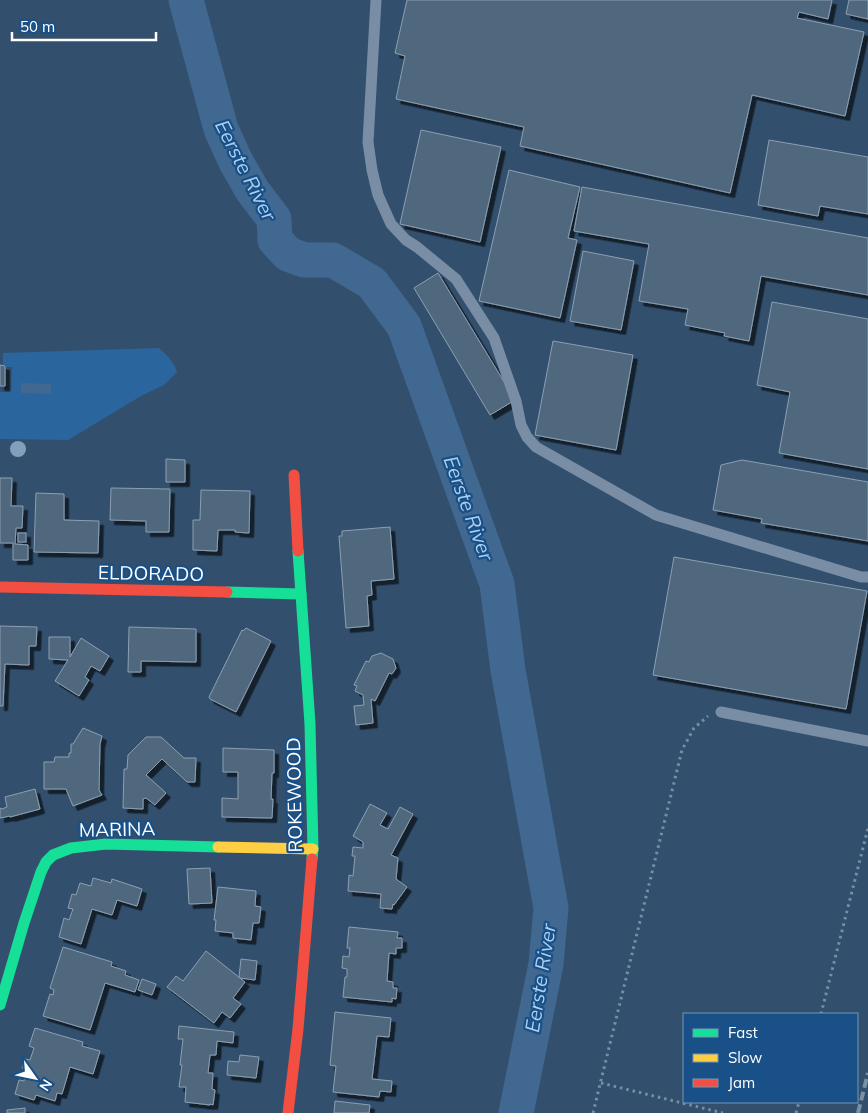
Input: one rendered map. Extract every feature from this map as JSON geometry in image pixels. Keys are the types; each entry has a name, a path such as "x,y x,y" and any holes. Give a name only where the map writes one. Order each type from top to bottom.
{"street":[{"name":"ROKEWOOD","path":"288,1113 298,1029 314,849 310,724 294,475"},
{"name":"ELDORADO","path":"0,587 301,594"},
{"name":"MARINA","path":"0,1005 41,872 46,862 53,855 71,848 106,844 314,849"}],"lane":[{"path":"376,0 368,142 378,195 391,224 406,240 456,280 494,338 516,401 521,425 527,437 536,447 656,515 861,577 868,577"},
{"path":"721,712 868,741"}],"path":[{"path":"593,1113 682,750 694,728 707,716 721,712"},
{"path":"821,1013 868,828"},
{"path":"601,1083 723,1113"}],"shaded area":[{"path":"159,348 172,362 177,372 164,385 141,396 68,440 0,439 0,392 11,392 12,367 3,365 3,353"},
{"path":"21,383 51,384 51,394 21,393"}],"building":[{"path":"407,0 832,0 828,19 799,12 797,18 864,32 845,116 752,95 730,193 520,146 524,127 396,99 405,56 395,53"},
{"path":"849,0 868,0 868,19 846,14"},
{"path":"421,130 501,147 480,242 400,224"},
{"path":"769,140 868,157 868,214 820,206 818,216 758,205"},
{"path":"509,170 580,187 568,238 577,240 560,318 479,301"},
{"path":"582,187 868,238 868,295 761,276 749,341 724,336 725,333 685,325 688,309 639,301 649,244 574,231"},
{"path":"583,251 634,261 621,330 570,321"},
{"path":"438,273 515,400 490,415 414,288"},
{"path":"772,302 868,319 868,469 779,453 790,392 757,385"},
{"path":"553,341 633,355 616,450 535,435"},
{"path":"0,365 5,366 5,386 0,386"},
{"path":"166,459 185,460 185,482 166,482"},
{"path":"742,460 868,482 868,541 761,523 762,519 713,510 721,465"},
{"path":"0,478 12,478 11,506 23,506 22,528 16,528 15,544 28,545 28,560 13,560 13,543 0,543"},
{"path":"111,488 170,489 169,532 146,532 146,521 110,520"},
{"path":"201,490 250,491 249,533 235,532 235,530 218,530 217,551 193,550 193,520 200,520"},
{"path":"36,493 64,494 64,520 99,521 98,553 34,552"},
{"path":"390,527 394,579 371,581 372,595 367,596 369,626 346,628 339,536 342,536 342,531"},
{"path":"18,533 26,533 26,542 18,542"},
{"path":"674,557 867,591 846,709 653,675"},
{"path":"0,626 37,627 36,646 29,646 29,665 5,664 3,706 0,706"},
{"path":"129,627 196,629 196,662 141,661 141,672 128,672"},
{"path":"246,628 271,641 236,712 209,697 242,630"},
{"path":"49,637 70,637 70,657 81,638 109,656 100,671 91,666 85,677 89,680 79,696 55,681 68,660 49,659"},
{"path":"381,653 393,659 396,668 392,674 389,673 375,701 371,699 373,723 356,725 354,706 364,705 363,695 355,691 357,686 354,685 366,661 369,662 372,656"},
{"path":"83,728 102,736 100,744 99,790 102,795 73,806 66,789 44,789 44,762 54,762 55,757 69,757 71,744 73,744"},
{"path":"146,737 161,737 184,758 196,758 195,782 187,782 162,759 146,775 166,793 155,805 146,798 143,799 143,809 123,808 124,769 127,769 128,755"},
{"path":"223,748 274,750 271,799 273,799 272,818 222,817 222,798 238,799 238,772 223,772"},
{"path":"35,789 40,809 0,818 0,808 7,807 5,797"},
{"path":"370,804 387,813 380,825 388,829 400,807 413,814 391,855 398,858 396,879 407,887 393,904 392,909 380,908 381,894 348,891 349,875 353,876 355,856 352,856 353,847 363,848 363,842 353,836"},
{"path":"210,868 212,903 189,904 187,869"},
{"path":"93,878 111,883 112,879 142,889 137,906 117,900 112,915 92,909 81,944 59,937 64,918 69,920 73,909 68,908 72,894 76,895 80,883 91,886"},
{"path":"218,887 256,891 255,906 261,907 259,923 253,923 251,940 233,938 233,933 215,931 216,920 214,920"},
{"path":"349,927 398,932 397,938 402,938 402,948 396,948 396,954 389,953 387,981 393,982 393,988 397,988 396,999 392,998 392,1002 343,997 347,969 342,968 343,956 349,957 350,948 347,948"},
{"path":"63,947 112,962 111,966 126,971 125,975 139,980 135,992 105,983 90,1030 43,1016 50,994 53,995 54,990 50,988"},
{"path":"206,951 245,982 233,998 241,1004 230,1018 222,1012 214,1023 167,987 176,976 183,981"},
{"path":"241,959 257,961 255,980 239,977"},
{"path":"142,979 156,984 152,995 138,990"},
{"path":"335,1012 391,1018 389,1037 377,1036 372,1079 392,1081 391,1092 380,1091 379,1097 333,1092 336,1066 330,1065"},
{"path":"179,1026 234,1032 233,1043 217,1041 216,1055 210,1055 208,1073 213,1073 212,1089 215,1090 213,1105 185,1102 186,1087 179,1087 183,1039 178,1039"},
{"path":"35,1028 83,1042 82,1046 100,1051 93,1074 70,1067 62,1094 57,1093 55,1101 36,1095 34,1100 15,1094 19,1080 24,1081 27,1070 22,1068 25,1059 30,1060 34,1048 29,1046"},
{"path":"240,1055 259,1057 256,1078 227,1075 228,1061 239,1062"},
{"path":"335,1101 370,1105 369,1113 334,1113"},
{"path":"25,1108 25,1113 7,1113 7,1110"}],"waterway":[{"name":"Eerste River","path":"186,0 221,129 235,160 252,190 274,219 275,240 288,254 304,260 333,260 372,283 404,326 497,584 508,670 551,908 546,964 516,1113"}],"railway":[{"path":"858,1113 868,1073"}],"traffic: fast":[{"path":"298,551 310,724 312,859"},
{"path":"227,592 301,594"},
{"path":"0,1005 41,872 46,862 53,855 71,848 106,844 218,847"}],"traffic: slow":[{"path":"218,847 313,849"}],"traffic: jam":[{"path":"294,475 298,551"},
{"path":"0,587 227,592"},
{"path":"288,1113 298,1029 312,859"}]}
